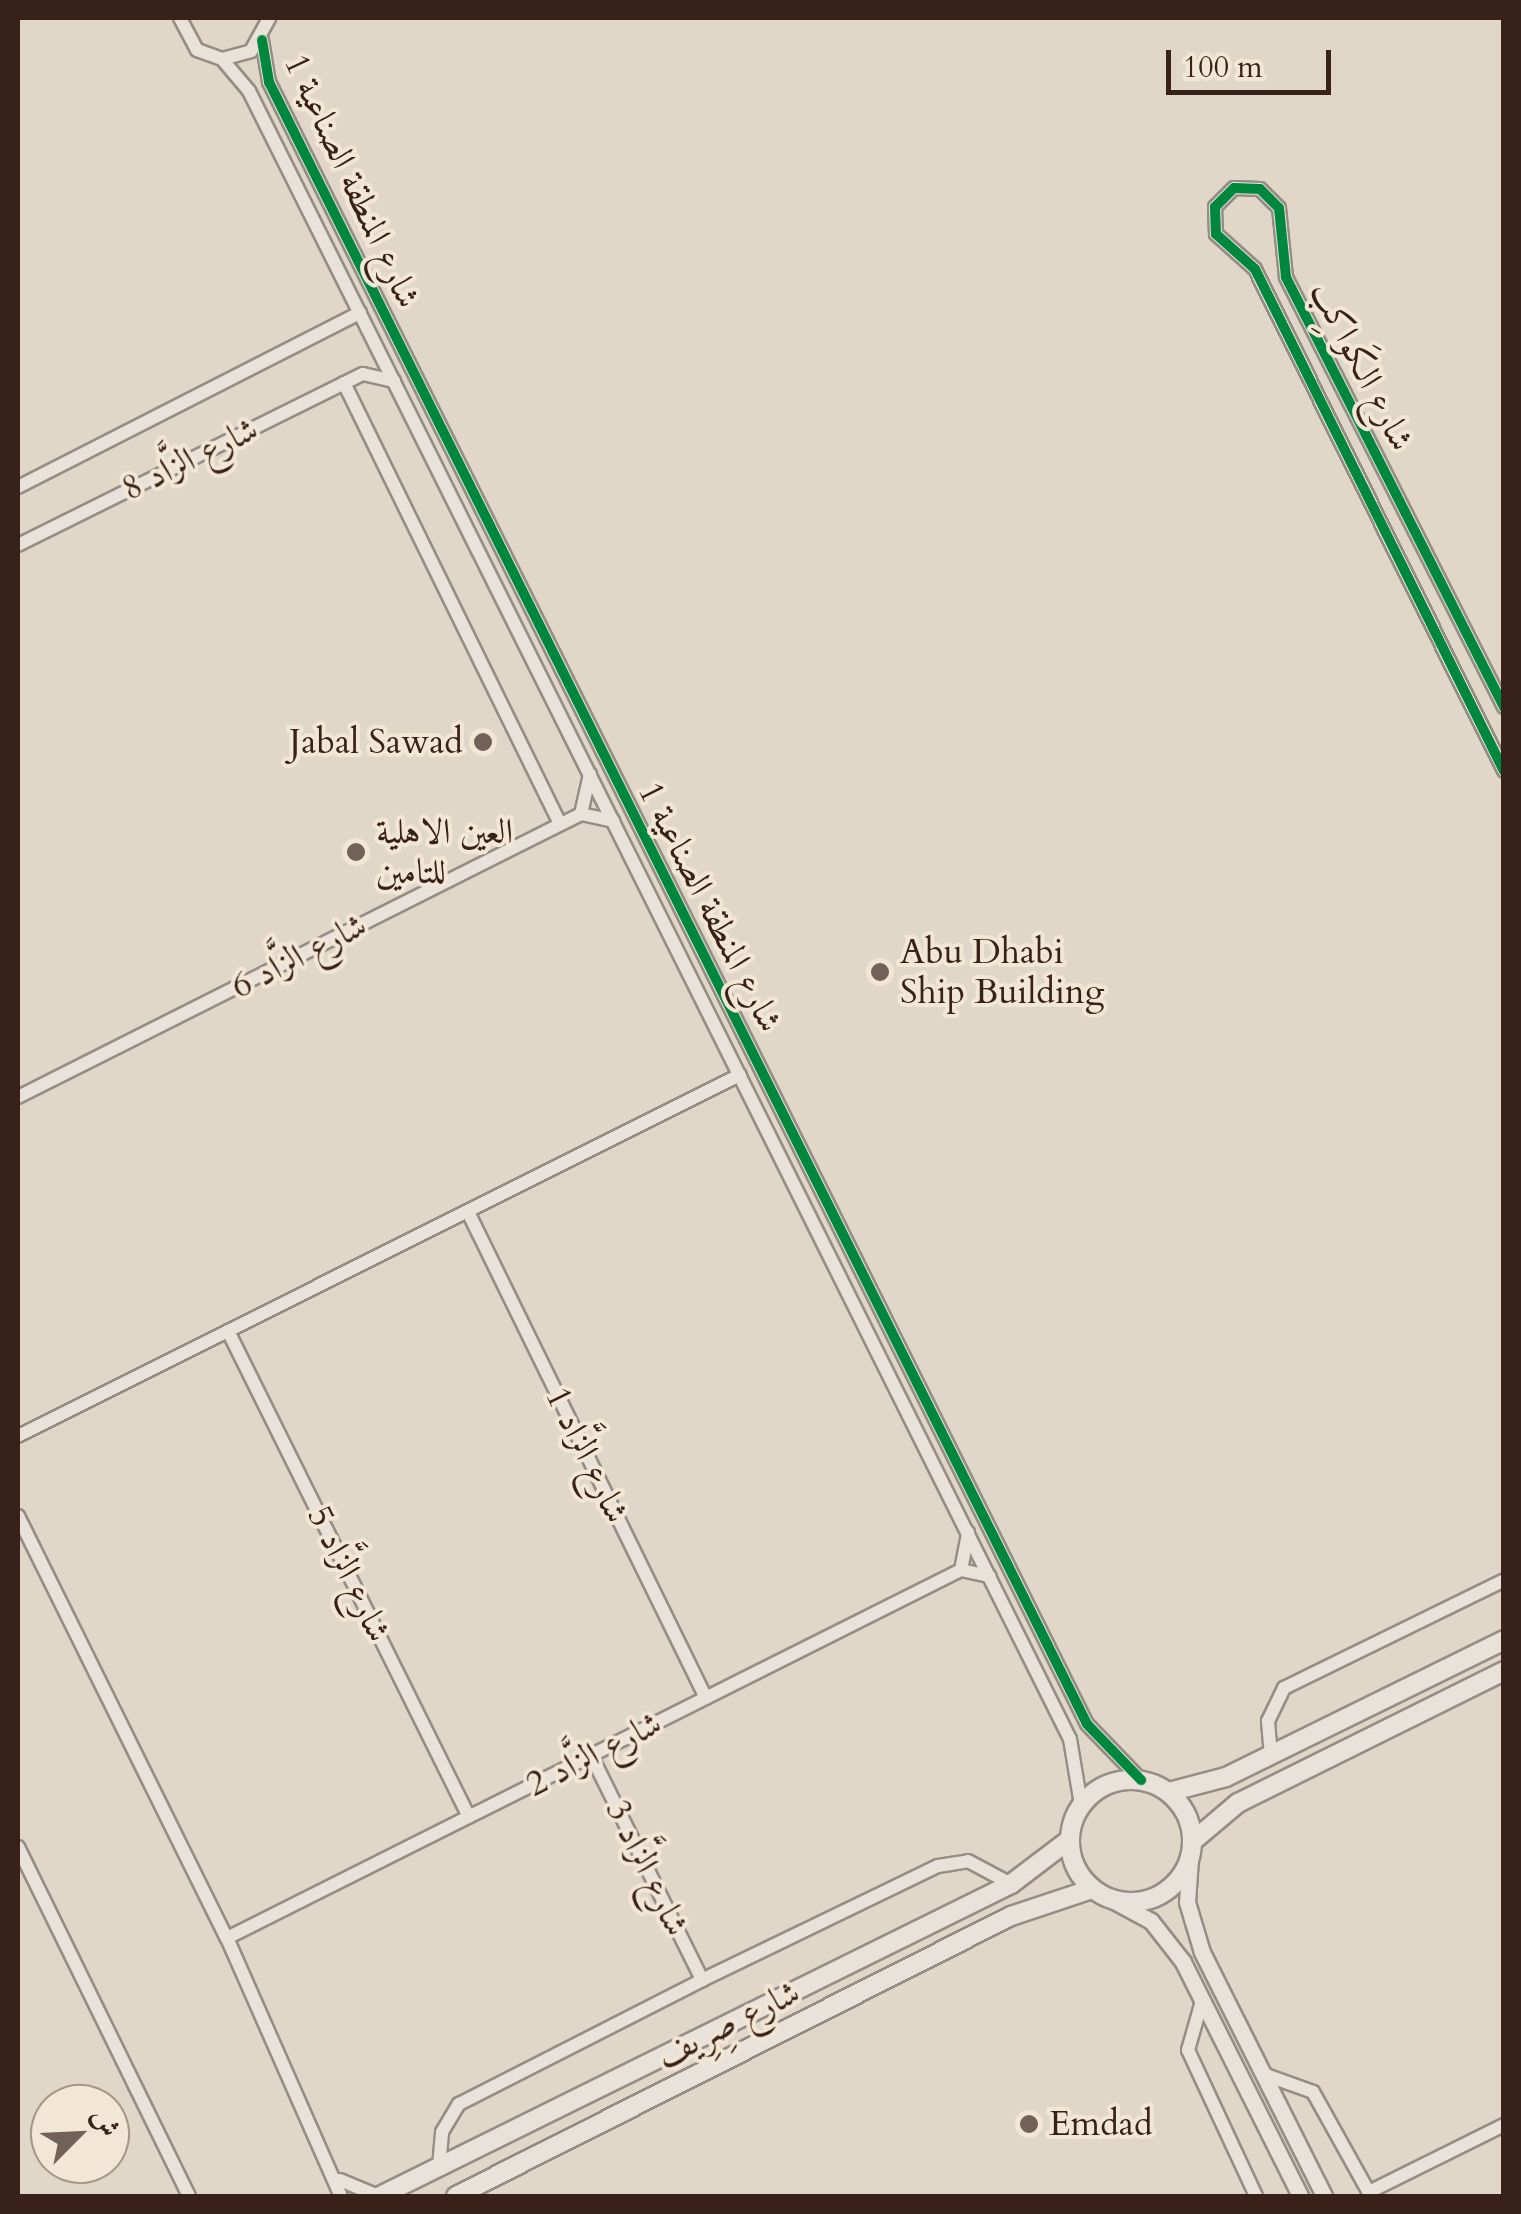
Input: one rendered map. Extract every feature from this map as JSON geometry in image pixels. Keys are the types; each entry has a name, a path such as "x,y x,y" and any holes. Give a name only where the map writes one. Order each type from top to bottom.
{"main road":[{"path":"1504,1640 1271,1756 1169,1792 1141,1780 1107,1784 1080,1805 1069,1840 1092,1889 1112,1900 1151,1899 1191,1850 1238,1803 1504,1672"},
{"path":"1169,1792 1191,1850"},
{"name":"شارع صِرِيف","path":"379,2196 1011,1884 1069,1840"},
{"name":"شارع صِرِيف","path":"456,2196 1011,1916 1092,1889"}],"street":[{"name":"شارع المنطقة الصناعية 1","path":"180,18 198,50 222,59 249,91 1070,1739 1080,1805"},
{"name":"شارع المنطقة الصناعية 1","path":"269,18 262,40 269,82 1076,1703 1104,1751 1141,1780"},
{"name":"شارع المنطقة الصناعية 1","path":"222,59 262,40"},
{"name":"شارع الكَواكِب","path":"1504,707 1286,278 1278,208 1260,189 1234,188 1215,208 1216,234 1255,270 1504,771"},
{"name":"شارع الزَّاد 8","path":"18,487 360,313"},
{"path":"374,342 363,374 394,381"},
{"name":"شارع الزَّاد 8","path":"18,545 363,374"},
{"path":"344,383 560,824"},
{"path":"590,774 581,814 614,821"},
{"name":"شارع الزَّاد 6","path":"18,1097 581,814"},
{"path":"18,1436 740,1074"},
{"name":"شارع الزَّاد 1","path":"468,1212 706,1698"},
{"name":"شارع الزَّاد 5","path":"228,1331 469,1816"},
{"path":"18,1516 227,1938 340,2180 341,2196"},
{"path":"968,1532 962,1570 990,1576"},
{"name":"شارع الزَّاد 2","path":"227,1938 962,1570"},
{"path":"1271,1756 1268,1721 1284,1688 1504,1580"},
{"name":"شارع الزَّاد 3","path":"591,1755 702,1980"},
{"path":"18,1847 189,2196"},
{"path":"1191,1850 1191,1924 1324,2196"},
{"path":"440,2167 442,2132 459,2104 702,1980 938,1866 968,1861 1011,1884"},
{"path":"1112,1900 1166,1936 1300,2196"},
{"path":"1202,2001 1188,2050 1256,2196"},
{"path":"1263,2074 1313,2092 1370,2194 1504,2125"},
{"path":"340,2180 379,2196"}],"cycle path":[{"path":"262,40 269,82 1087,1724 1141,1780"},
{"path":"1504,707 1286,277 1279,208 1260,189 1234,188 1215,207 1216,234 1255,269 1504,771"}],"place":[{"name":"Jabal Sawad","path":"483,742"},
{"name":"العين الاهلية للتامين","path":"356,852"},
{"name":"Abu Dhabi Ship Building","path":"880,972"},
{"name":"Emdad","path":"1029,2124"}]}
